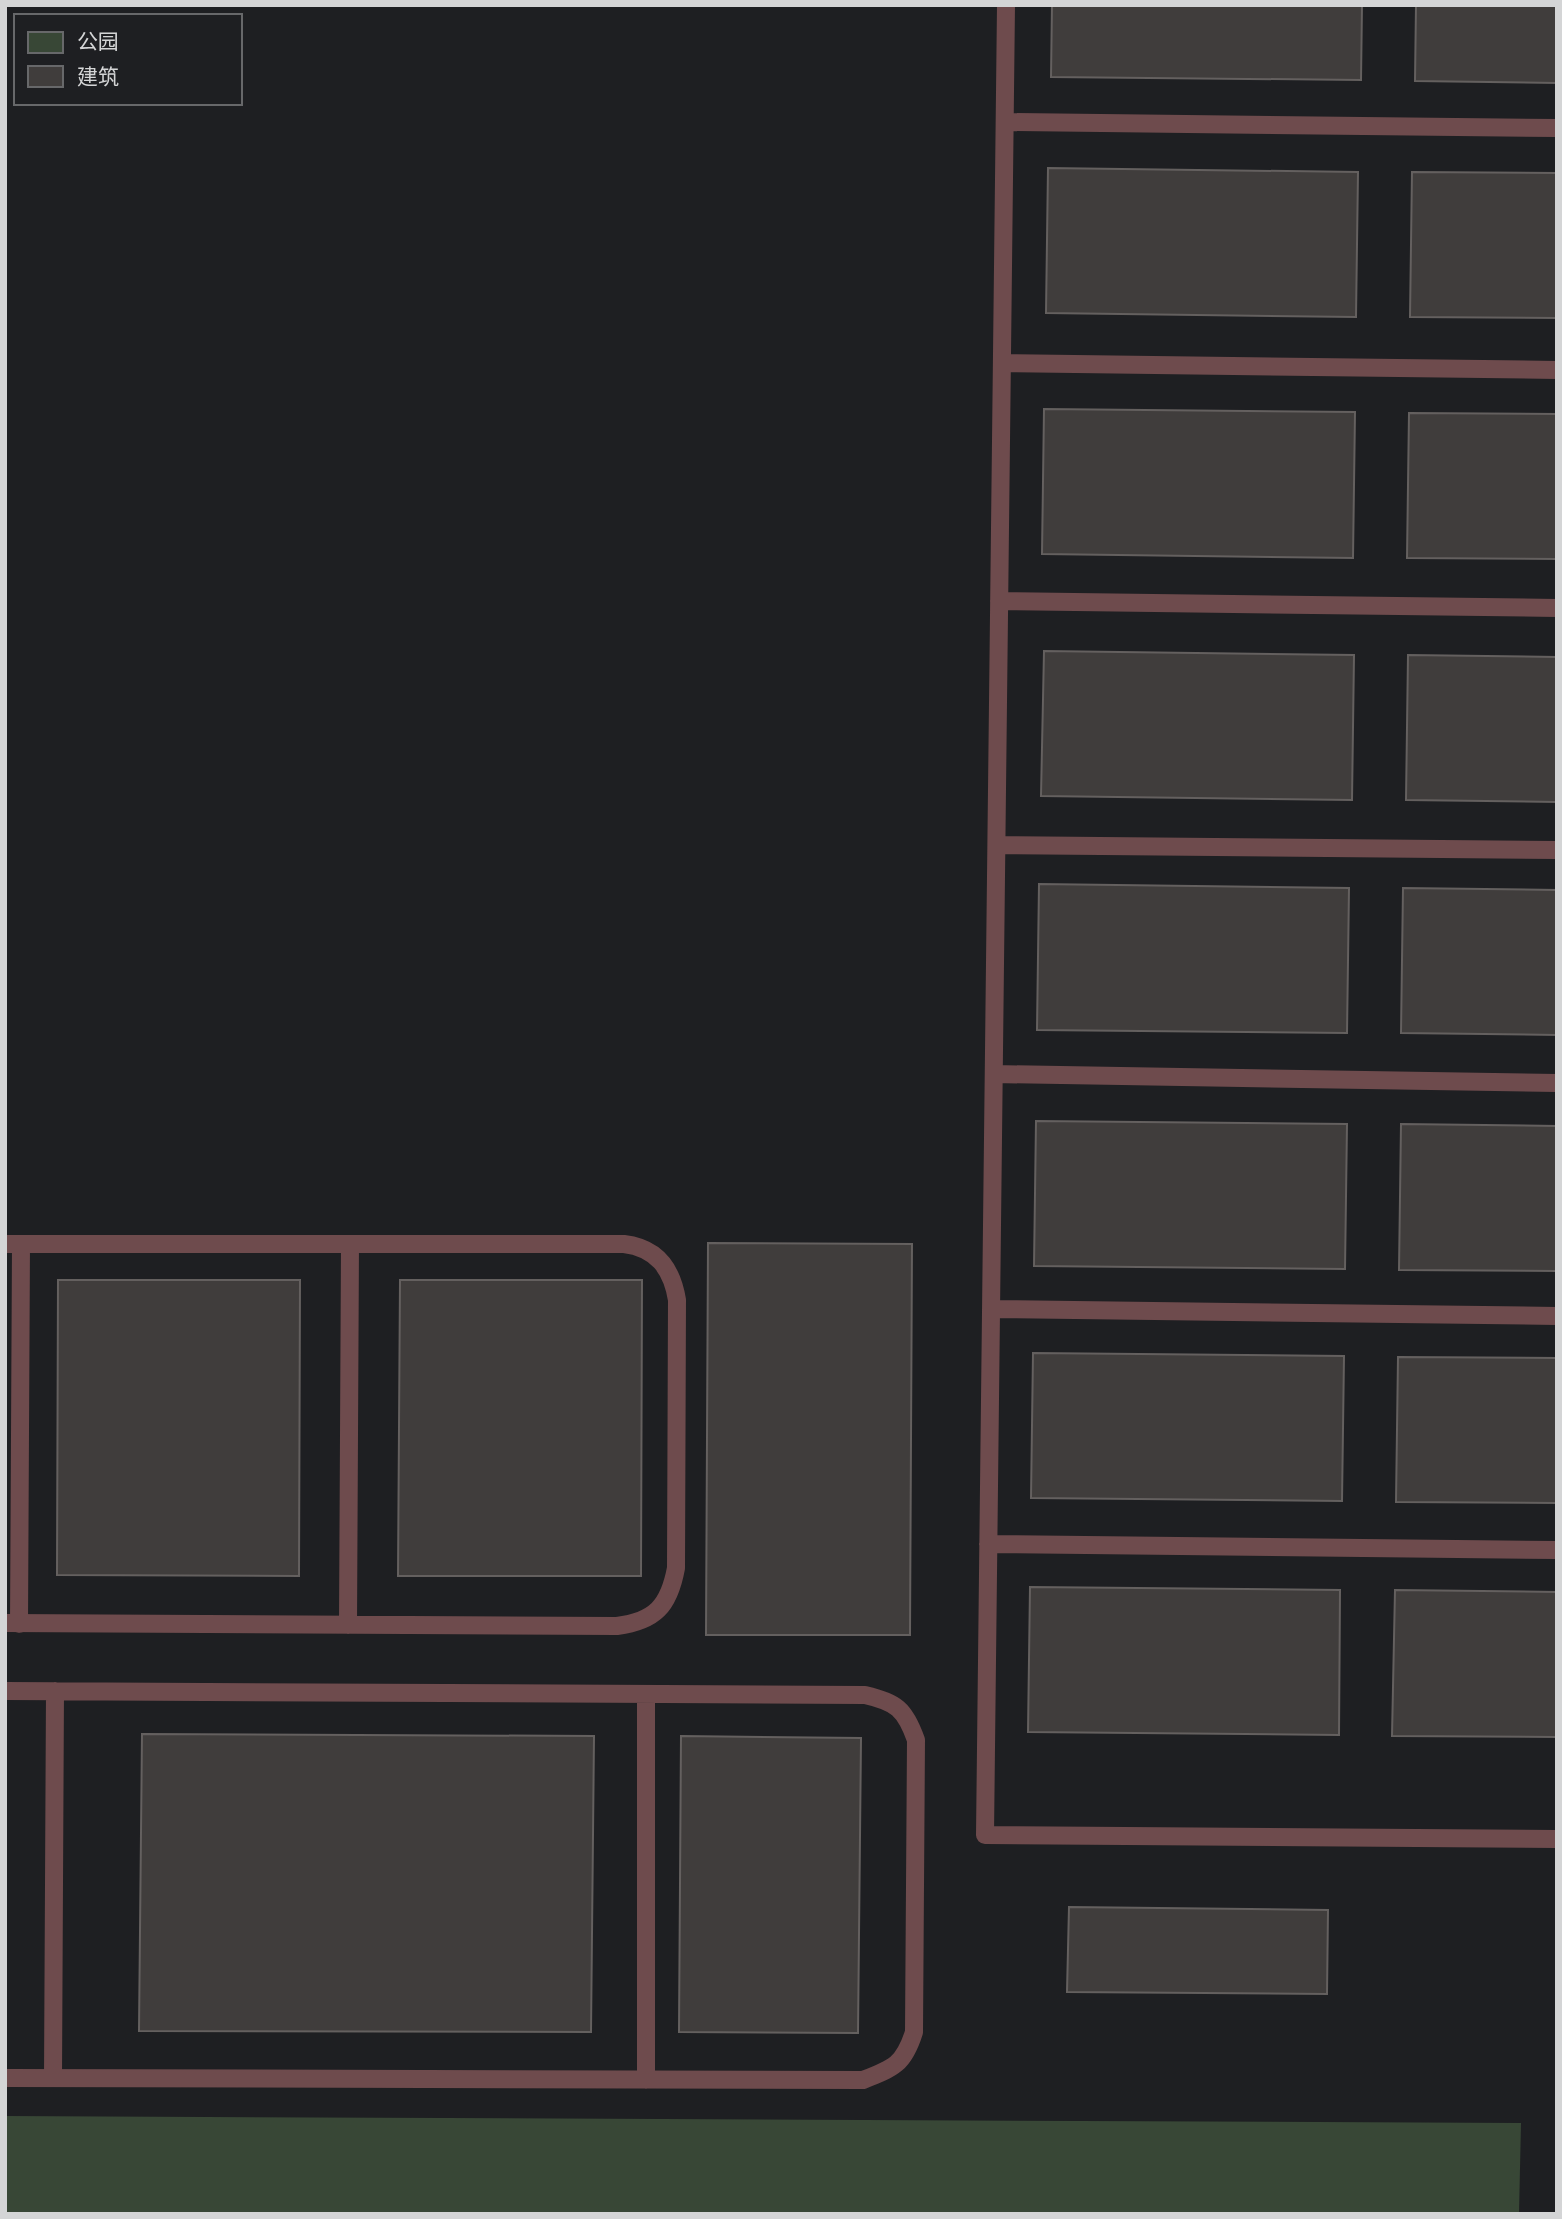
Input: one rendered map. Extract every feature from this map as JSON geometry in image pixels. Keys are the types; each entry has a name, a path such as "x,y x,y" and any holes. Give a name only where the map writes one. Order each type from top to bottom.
{"lane":[{"path":"1006,5 985,1835 1557,1839"},
{"path":"1005,122 1557,128"},
{"path":"1002,363 1557,370"},
{"path":"999,601 1557,608"},
{"path":"997,845 1557,850"},
{"path":"994,1074 1557,1083"},
{"path":"13,1244 638,1246 659,1258 668,1268 677,1300 676,1542 672,1591 662,1607 636,1624 12,1623 13,1244"},
{"path":"348,1625 350,1244"},
{"path":"991,1309 1557,1316"},
{"path":"988,1544 1557,1550"},
{"path":"5,1691 864,1695 890,1701 908,1720 916,1740 914,2032 906,2056 889,2070 863,2080 5,2078"},
{"path":"53,2078 55,1691"},
{"path":"646,1694 646,2080"}],"green space":[{"path":"5,2116 1521,2123 1519,2214 5,2214"}],"building":[{"path":"1052,5 1362,5 1361,80 1051,77"},
{"path":"1416,5 1557,5 1557,83 1415,81"},
{"path":"1048,168 1358,172 1356,317 1046,313"},
{"path":"1412,172 1557,173 1557,318 1410,317"},
{"path":"1044,409 1355,412 1353,558 1042,554"},
{"path":"1409,413 1557,414 1557,559 1407,558"},
{"path":"1044,651 1354,655 1352,800 1041,796"},
{"path":"1408,655 1557,657 1557,802 1406,800"},
{"path":"1039,884 1349,888 1347,1033 1037,1030"},
{"path":"1403,888 1557,890 1557,1035 1401,1033"},
{"path":"1036,1121 1347,1124 1345,1269 1034,1266"},
{"path":"1401,1124 1557,1126 1557,1271 1399,1270"},
{"path":"708,1243 912,1244 910,1635 706,1635"},
{"path":"58,1280 300,1280 299,1576 57,1575"},
{"path":"400,1280 642,1280 641,1576 398,1576"},
{"path":"1033,1353 1344,1356 1342,1501 1031,1498"},
{"path":"1398,1357 1557,1358 1557,1503 1396,1502"},
{"path":"1030,1587 1340,1590 1339,1735 1028,1732"},
{"path":"1395,1590 1557,1592 1557,1737 1392,1736"},
{"path":"142,1734 594,1736 591,2032 139,2031"},
{"path":"681,1736 861,1738 858,2033 679,2032"},
{"path":"1069,1907 1328,1910 1327,1994 1067,1992"}]}
